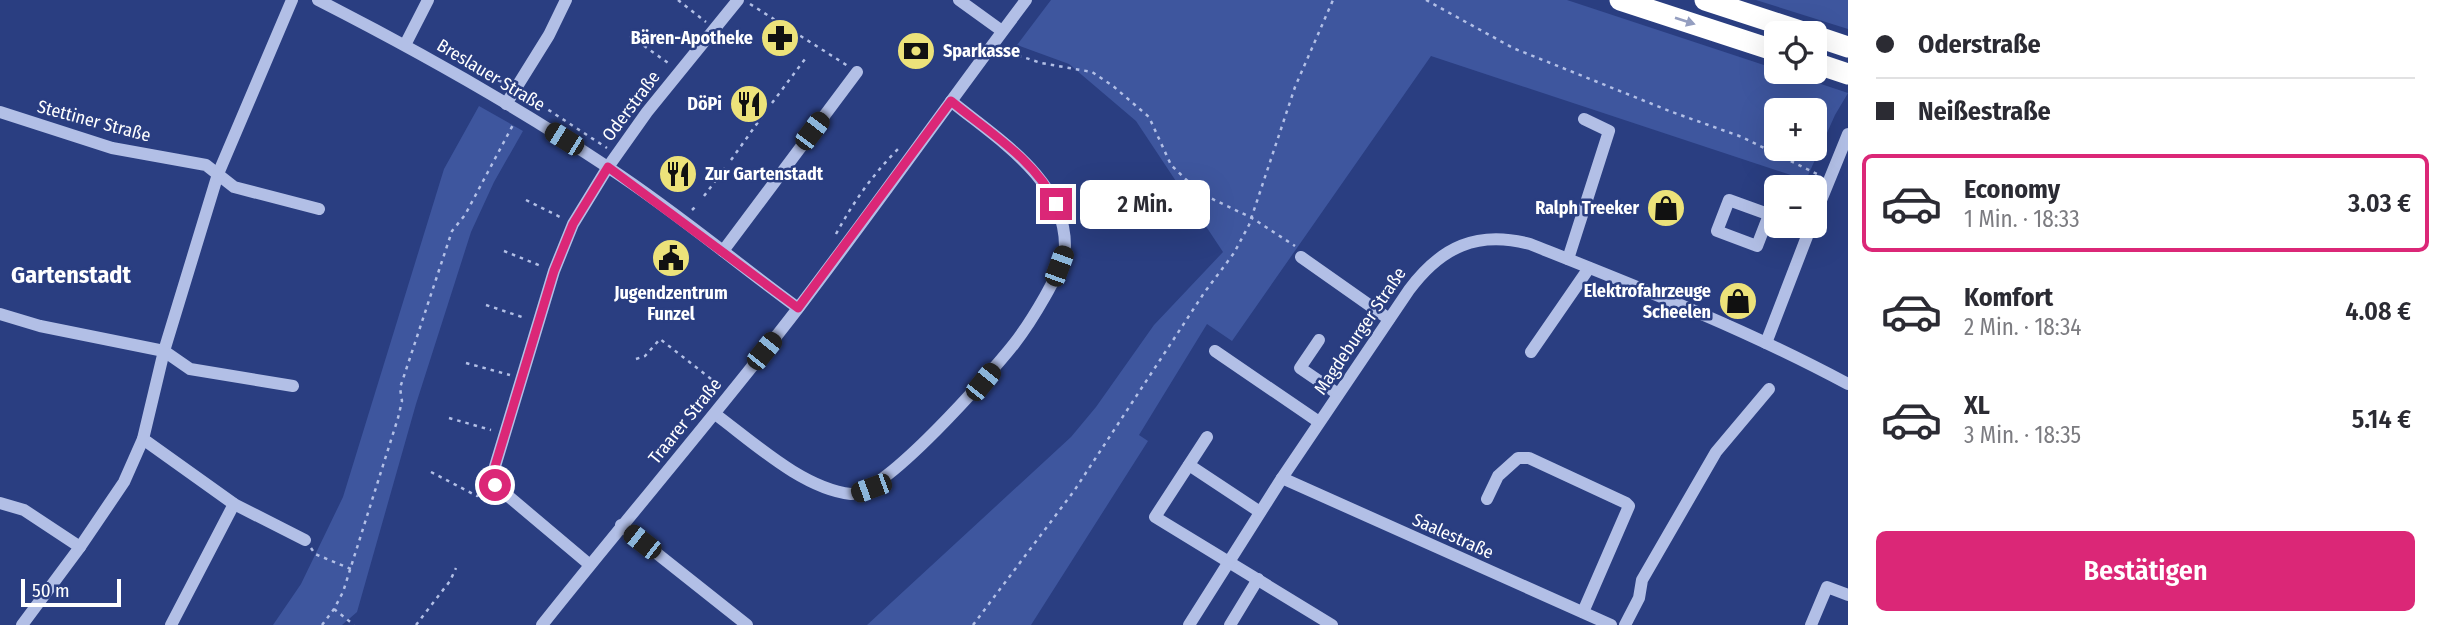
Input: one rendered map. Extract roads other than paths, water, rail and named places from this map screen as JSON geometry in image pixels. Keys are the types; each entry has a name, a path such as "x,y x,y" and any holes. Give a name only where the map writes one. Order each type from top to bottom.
{"highway":[{"path":"1620,0 1764,47"},
{"path":"1705,0 1769,21"},
{"path":"1827,40 1848,47"},
{"path":"1827,67 1845,73"}],"street":[{"path":"22,625 124,482 143,439 164,351 218,174 292,0"},
{"name":"Breslauer Straße","path":"318,0 405,45 608,167 798,308"},
{"path":"405,45 428,0"},
{"path":"506,104 549,35 566,0"},
{"name":"Oderstraße","path":"590,565 495,485 493,473 554,271 573,224 608,167 680,70 738,0"},
{"path":"959,0 1002,31"},
{"name":"Traarer Straße","path":"542,625 798,308 1026,0"},
{"path":"723,251 857,72"},
{"path":"715,414 794,473 832,490 855,494 871,488 919,447 983,382 1015,342 1044,299 1066,248 1061,219 1049,189 1026,163 951,101"},
{"name":"Stettiner Straße","path":"0,112 112,148 206,165 234,187 319,209"},
{"path":"1568,259 1609,131 1584,119"},
{"path":"1827,184 1848,134"},
{"path":"1766,343 1803,238"},
{"name":"Magdeburger Straße","path":"1189,625 1282,478 1422,272 1451,250 1470,242 1511,239 1568,259 1766,343 1848,384"},
{"path":"1299,252 1390,319"},
{"path":"1531,352 1589,268"},
{"path":"0,314 40,326 164,351 190,369 293,386"},
{"path":"1319,340 1300,368 1338,394"},
{"path":"1215,351 1319,422"},
{"path":"1625,625 1639,598 1642,580 1716,452 1769,389"},
{"path":"1207,437 1156,517 1332,625"},
{"path":"143,439 234,504 304,540"},
{"path":"1488,499 1498,477 1518,458 1529,458 1629,506 1583,612"},
{"path":"1189,465 1260,512"},
{"name":"Saalestraße","path":"1282,478 1605,624"},
{"path":"0,503 24,510 80,547"},
{"path":"171,625 234,504"},
{"path":"621,526 747,625"},
{"path":"1230,625 1258,579"},
{"path":"1811,625 1827,587 1848,595"}],"place":[{"name":"Bären-Apotheke","path":"780,38"},
{"name":"Sparkasse","path":"916,51"},
{"name":"DöPi","path":"749,104"},
{"name":"Zur Gartenstadt","path":"678,174"},
{"name":"Ralph Treeker","path":"1666,208"},
{"name":"Jugendzentrum Funzel","path":"671,258"},
{"name":"Elektrofahrzeuge Scheelen","path":"1738,301"}],"district":[{"name":"Gartenstadt","path":"71,275"}]}
